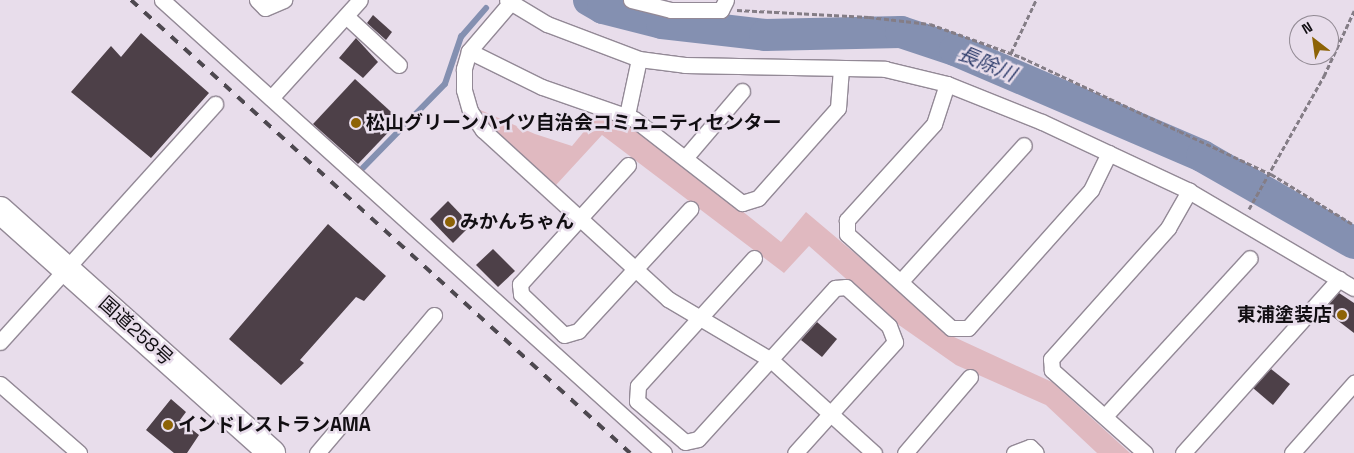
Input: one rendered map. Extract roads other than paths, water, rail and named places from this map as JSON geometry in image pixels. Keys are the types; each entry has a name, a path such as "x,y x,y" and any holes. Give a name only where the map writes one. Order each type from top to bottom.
{"highway":[{"name":"国道258号","path":"0,210 272,453"}],"street":[{"path":"162,0 664,453"},
{"path":"257,0 265,8 284,0"},
{"path":"271,98 360,0"},
{"path":"631,0 670,10 724,5"},
{"path":"874,453 771,360 668,299 483,130 470,110 464,90 464,69 469,51 509,1 546,24 638,59 686,65 884,69 947,84 1109,153 1189,191 1354,288"},
{"path":"346,16 399,66"},
{"path":"469,51 542,87 627,115 742,203 758,198 838,108 841,68"},
{"path":"627,115 638,59"},
{"path":"947,84 934,124 847,220 847,234 951,328 968,328 1091,190 1109,153"},
{"path":"685,158 742,91"},
{"path":"0,342 64,268 215,104"},
{"path":"901,281 1024,145"},
{"path":"628,165 520,284 521,294 564,335 578,331 690,210"},
{"path":"1145,453 1052,370 1051,359 1168,228 1189,191"},
{"path":"754,258 638,386 637,401 685,442 698,439 835,288 846,287 889,326 895,342 795,453"},
{"path":"1105,416 1250,258"},
{"path":"1183,453 1339,279"},
{"path":"317,453 434,315"},
{"path":"905,453 970,377"},
{"path":"0,384 79,453"},
{"path":"1292,453 1354,384"},
{"path":"1014,453 1030,447 1036,453"}],"waterway":[{"name":"長除川","path":"589,0 603,8 662,23 765,35 901,32 955,50 1202,156 1354,243"},
{"path":"363,168 445,84 461,37 486,8"}],"railway":[{"path":"131,0 630,453"}],"place":[{"name":"松山グリーンハイツ自治会コミュニティセンター","path":"356,123"},
{"name":"みかんちゃん","path":"450,222"},
{"name":"東浦塗装店","path":"1342,315"},
{"name":"インドレストランAMA","path":"168,425"}]}
